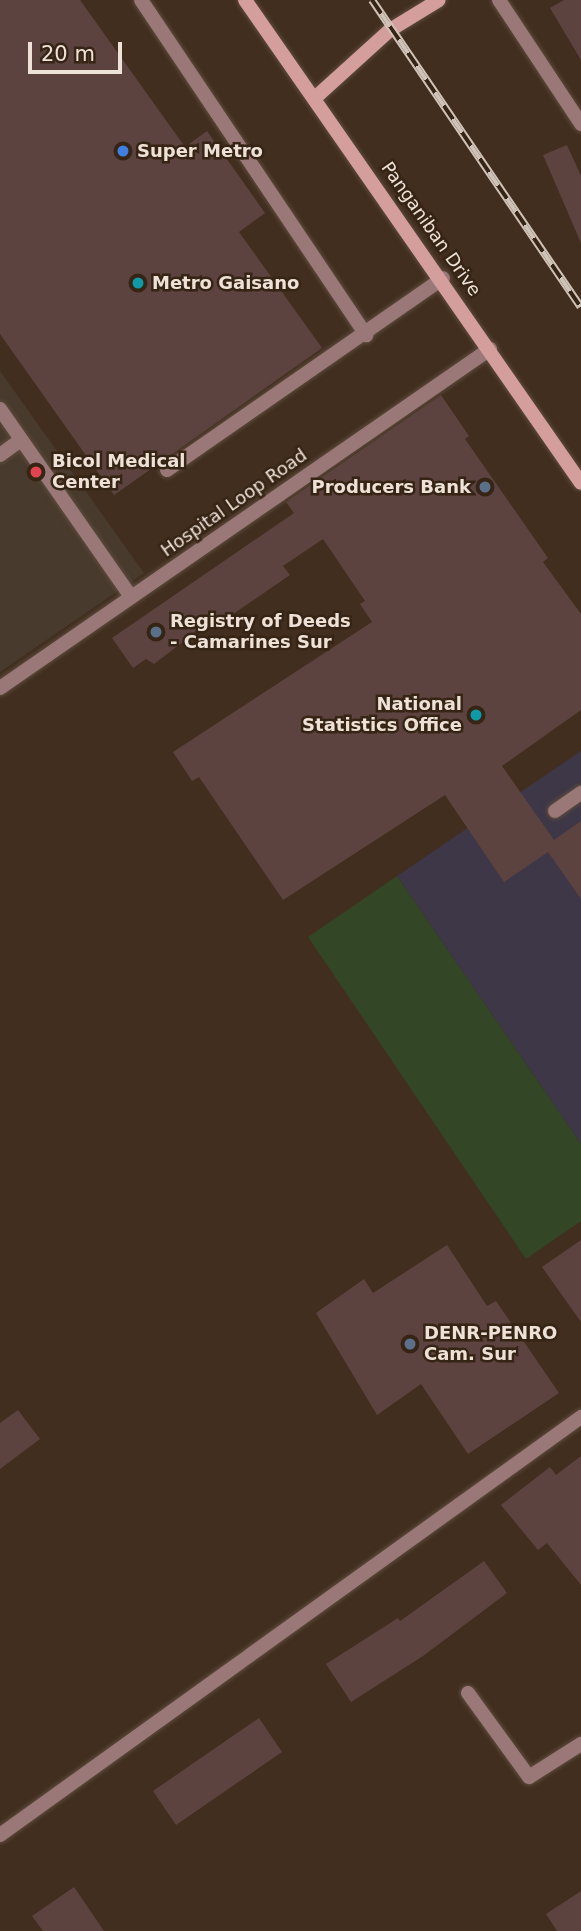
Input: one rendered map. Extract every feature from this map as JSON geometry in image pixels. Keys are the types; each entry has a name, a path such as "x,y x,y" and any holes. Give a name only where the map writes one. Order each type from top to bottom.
{"main road":[{"name":"Panganiban Drive","path":"245,0 443,278 581,483"},
{"path":"316,97 390,30 439,0"}],"street":[{"path":"141,0 366,335"},
{"path":"499,0 581,124"},
{"path":"167,470 366,335 443,278"},
{"name":"Hospital Loop Road","path":"0,688 490,349"},
{"path":"0,410 131,597"},
{"path":"0,455 21,440"},
{"path":"555,811 581,793"},
{"path":"0,1835 581,1417"},
{"path":"468,1693 529,1777 581,1744"}],"shaded area":[{"name":"Bicol Medical Center","path":"0,371 144,573 0,672"},
{"path":"581,751 581,1144 397,876"}],"green space":[{"path":"397,876 581,1144 581,1221 526,1259 308,937"}],"building":[{"name":"Metro Gaisano","path":"0,0 80,0 185,147 207,131 265,213 239,232 322,348 114,495 0,334"},
{"path":"564,0 581,0 581,60 550,8"},
{"path":"567,145 581,176 581,243 543,155"},
{"path":"441,395 469,436 465,439 548,558 543,562 581,614 581,710 502,766 554,840 581,821 581,899 548,852 504,882 445,795 283,900 199,777 192,781 173,752 372,622 360,604 365,601 323,539 283,566 290,575 214,627 210,621 154,664 146,659 133,668 112,638 294,513 286,502"},
{"path":"581,1240 581,1322 542,1267"},
{"path":"447,1245 487,1306 496,1301 559,1393 468,1454 421,1384 377,1415 316,1313 364,1279 373,1293"},
{"path":"18,1410 40,1439 0,1469 0,1423"},
{"path":"581,1456 581,1585 547,1543 538,1550 501,1505 550,1467 556,1475"},
{"path":"484,1561 507,1593 423,1656 351,1702 326,1664 398,1618 400,1621"},
{"path":"259,1718 282,1752 176,1825 153,1791"},
{"path":"74,1887 104,1931 43,1931 32,1916"},
{"path":"581,1891 581,1931 557,1931 546,1914"}],"railway":[{"path":"372,0 581,307"}],"place":[{"name":"Super Metro","path":"123,151"},
{"name":"Metro Gaisano","path":"138,283"},
{"name":"Bicol Medical Center","path":"36,472"},
{"name":"Producers Bank","path":"485,487"},
{"name":"Registry of Deeds - Camarines Sur","path":"156,632"},
{"name":"National Statistics Office","path":"476,715"},
{"name":"DENR-PENRO Cam. Sur","path":"410,1344"}]}
